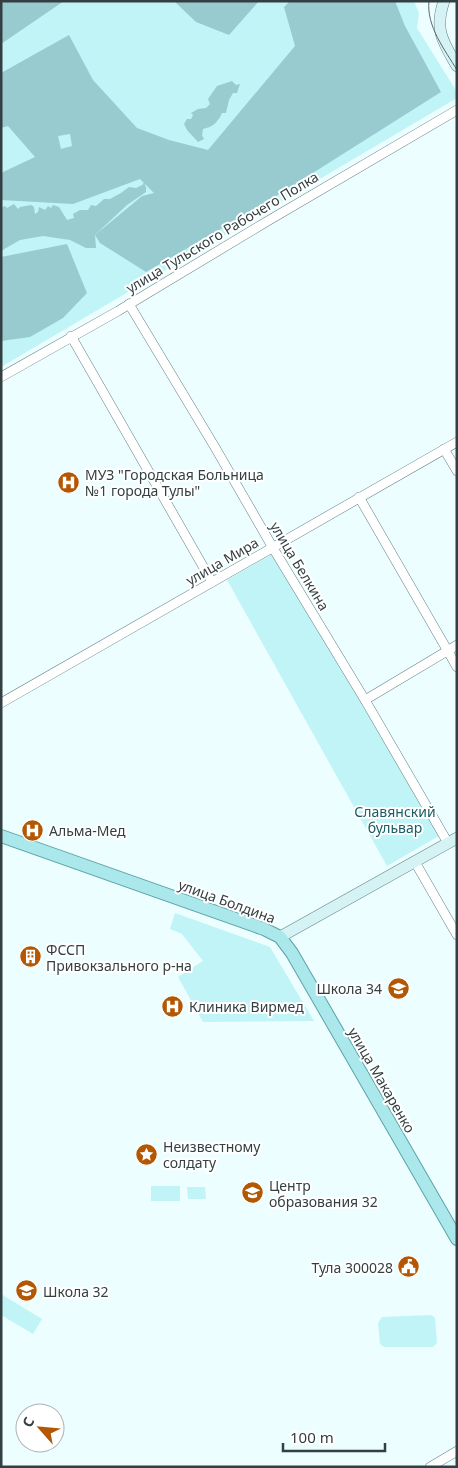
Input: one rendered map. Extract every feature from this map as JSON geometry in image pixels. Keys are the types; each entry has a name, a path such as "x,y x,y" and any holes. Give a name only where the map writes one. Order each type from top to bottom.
{"main road":[{"path":"444,1 440,15 441,39 457,66"},
{"name":"улица Болдина","path":"1,836 264,929 280,937 452,840"},
{"name":"улица Макаренко","path":"280,937 292,953 457,1239"}],"street":[{"name":"улица Тульского Рабочего Полка","path":"1,377 129,304 457,110"},
{"name":"улица Белкина","path":"129,304 273,548 452,840"},
{"path":"71,336 212,582"},
{"name":"улица Мира","path":"1,703 457,442"},
{"path":"444,449 457,471"},
{"path":"359,497 457,667"},
{"path":"365,700 457,645"},
{"path":"415,862 457,935"},
{"path":"430,1467 457,1451"}],"green space":[{"path":"1,1 414,1 419,13 417,28 457,92 457,98 1,367"},
{"name":"Славянский бульвар","path":"272,554 443,840 439,836 387,866 227,580"},
{"path":"175,913 270,947 314,1021 203,1022 178,977 203,961 182,934 170,929"},
{"path":"151,1186 180,1186 180,1201 151,1201"},
{"path":"187,1187 205,1187 206,1199 188,1199"},
{"path":"1,1294 42,1319 33,1334 1,1315"},
{"path":"431,1315 435,1318 437,1343 433,1347 384,1347 380,1344 378,1323 382,1317"}],"shaded area":[{"path":"1,1 64,1 1,44"},
{"path":"174,1 259,1 229,35 196,22"},
{"path":"290,1 395,1 405,26 441,92 259,207 146,272 100,243 95,235 142,196 154,193 140,179 73,204 1,200 1,173 35,157 8,126 1,128 1,73 69,35 93,80 137,128 169,140 208,150 295,46 284,7","holes":["70,134 72,146 61,149 58,136"]},
{"path":"232,81 236,85 240,84 237,93 233,93 229,100 226,113 222,113 217,121 203,129 202,135 204,139 198,142 184,124 187,119 191,119 193,115 191,113 198,109 206,108 210,104 208,99 217,86"},
{"path":"144,184 146,192 127,205 95,235 96,248 86,248 70,240 43,236 20,240 1,251 1,208 5,206 7,208 14,204 18,209 31,205 34,207 35,214 38,212 39,207 45,210 48,206 51,208 53,205 59,207 67,220 74,218 73,214 80,210 88,210 91,205 96,206 104,199 110,199 129,187 136,188"},
{"path":"67,244 87,293 63,318 30,337 1,341 1,257"}],"waterway":[{"path":"144,184 164,166"}],"tram line":[{"path":"429,1 430,20 433,29 457,70"}],"place":[{"name":"МУЗ \"Городская Больница №1 города Тулы\"","path":"69,482"},
{"name":"Альма-Мед","path":"33,830"},
{"name":"ФССП Привокзального р-на","path":"30,957"},
{"name":"Школа 34","path":"398,988"},
{"name":"Клиника Вирмед","path":"173,1006"},
{"name":"Неизвестному солдату","path":"147,1154"},
{"name":"Центр образования 32","path":"253,1193"},
{"name":"Тула 300028","path":"409,1267"},
{"name":"Школа 32","path":"27,1291"}]}
